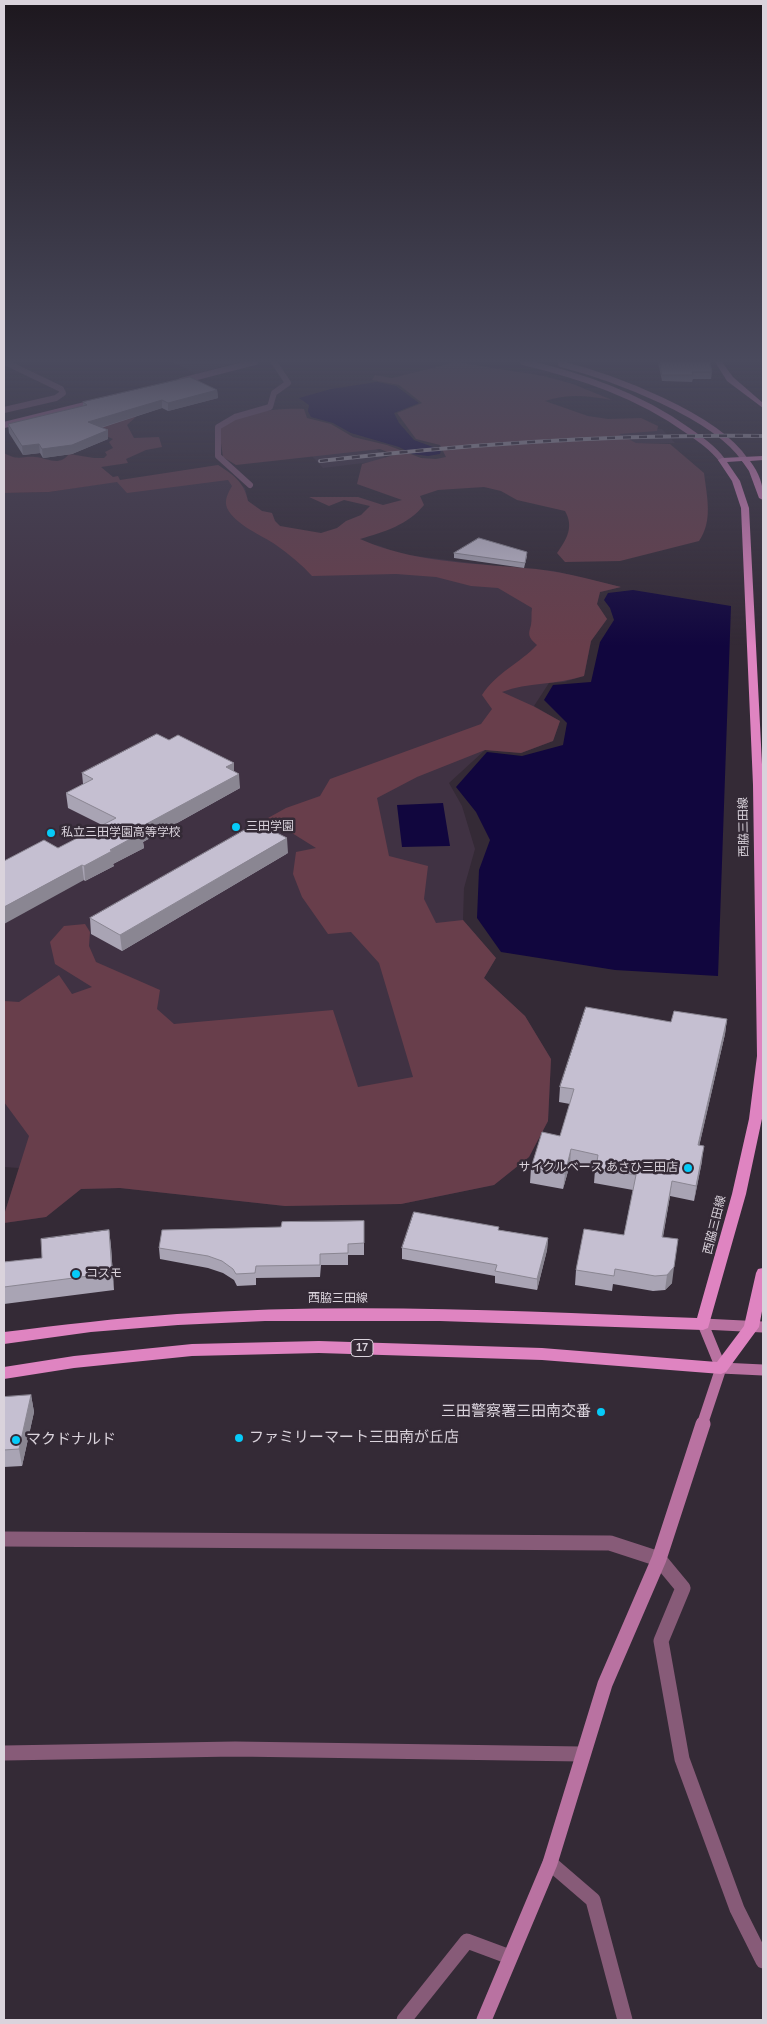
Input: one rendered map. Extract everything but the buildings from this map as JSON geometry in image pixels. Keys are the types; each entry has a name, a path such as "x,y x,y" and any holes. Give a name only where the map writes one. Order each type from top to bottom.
{"main road":[{"path":"722,460 763,458"},
{"name":"西脇三田線","path":"4,1338 54,1330 176,1318 307,1314 422,1314 703,1324 736,1203 756,1119 762,1056 758,785 745,508 736,481 722,460"},
{"path":"746,460 753,471 763,498"},
{"path":"720,1368 757,1327 763,1273"},
{"name":"17","path":"4,1374 74,1362 192,1350 319,1347 542,1354 720,1368"}],"street":[{"path":"219,456 250,485"},
{"path":"718,456 722,460"},
{"path":"742,456 746,460"},
{"path":"484,2020 550,1863 605,1684 659,1559 720,1368 703,1324 757,1327"},
{"path":"720,1368 763,1370"},
{"path":"4,1539 610,1543 659,1559 683,1588 682,1598 663,1632 661,1641 682,1759 737,1909 763,1960"},
{"path":"4,1753 235,1749 582,1754"},
{"path":"550,1863 593,1900 625,2020"},
{"path":"404,2020 467,1941 510,1957"}],"shaded area":[{"path":"4,456 35,457 57,461 67,456 104,458 132,456 126,459 128,463 101,467 113,477 118,476 120,480 218,465 238,480 244,489 248,501 262,511 272,513 275,521 280,526 321,533 337,528 346,521 361,515 370,506 344,500 329,506 309,497 358,497 383,505 402,500 357,484 362,464 389,456 417,456 436,459 446,457 685,456 704,473 708,517 699,541 620,561 565,562 557,553 564,543 569,528 568,517 565,511 517,500 501,491 484,487 438,490 420,496 424,505 411,518 387,530 360,539 379,547 420,557 462,563 536,569 573,575 621,587 600,592 597,604 607,619 591,641 584,676 502,692 560,721 553,741 521,753 485,750 417,777 377,798 389,856 428,866 424,899 436,923 463,920 496,958 484,978 525,1016 551,1059 548,1121 529,1157 494,1185 401,1204 285,1206 120,1188 81,1189 46,1217 4,1223 4,1215 29,1136 4,1102 4,1001 19,1002 59,975 72,994 92,987 55,964 50,942 64,926 85,924 90,932 89,946 96,962 160,990 157,1009 174,1024 333,1010 358,1087 413,1077 379,963 351,932 328,934 302,897 293,874 296,852 316,848 268,818 286,808 320,796 330,779 481,724 492,709 482,695 494,680 537,645 530,638 529,634 532,608 498,588 471,586 436,577 396,574 312,576 286,552 236,520 226,505 232,486 228,480 127,493 117,482 49,492 4,493"},
{"path":"223,456 313,456 236,465"},
{"path":"312,456 384,456 388,460 323,468"},
{"name":"三田学園","path":"218,465 245,488 248,501 262,511 272,513 275,521 280,526 380,546 400,554 502,567 554,571 621,587 600,592 597,604 607,619 591,641 584,676 564,682 549,683 534,706 560,721 553,741 521,753 485,750 449,783 462,806 475,849 464,888 463,920 496,958 484,978 525,1016 551,1059 548,1121 529,1157 494,1185 401,1204 285,1206 120,1188 81,1189 46,1217 4,1223 4,1215 19,1168 4,1167 4,493 49,492"},
{"path":"633,590 731,606 718,976 615,970 501,952 477,918 479,870 490,840 476,812 456,787 487,752 522,756 563,745 567,723 544,700 553,685 591,682 600,642 614,620 610,608 604,600 608,593"},
{"path":"443,803 450,846 402,847 397,805"}],"railway":[{"path":"320,461 365,456"}],"place":[{"name":"三田学園","path":"236,827"},
{"name":"私立三田学園高等学校","path":"51,833"},
{"name":"サイクルベース あさひ三田店","path":"688,1168"},
{"name":"コスモ","path":"76,1274"},
{"name":"三田警察署三田南交番","path":"601,1412"},
{"name":"ファミリーマート三田南が丘店","path":"239,1438"},
{"name":"マクドナルド","path":"16,1440"}]}
